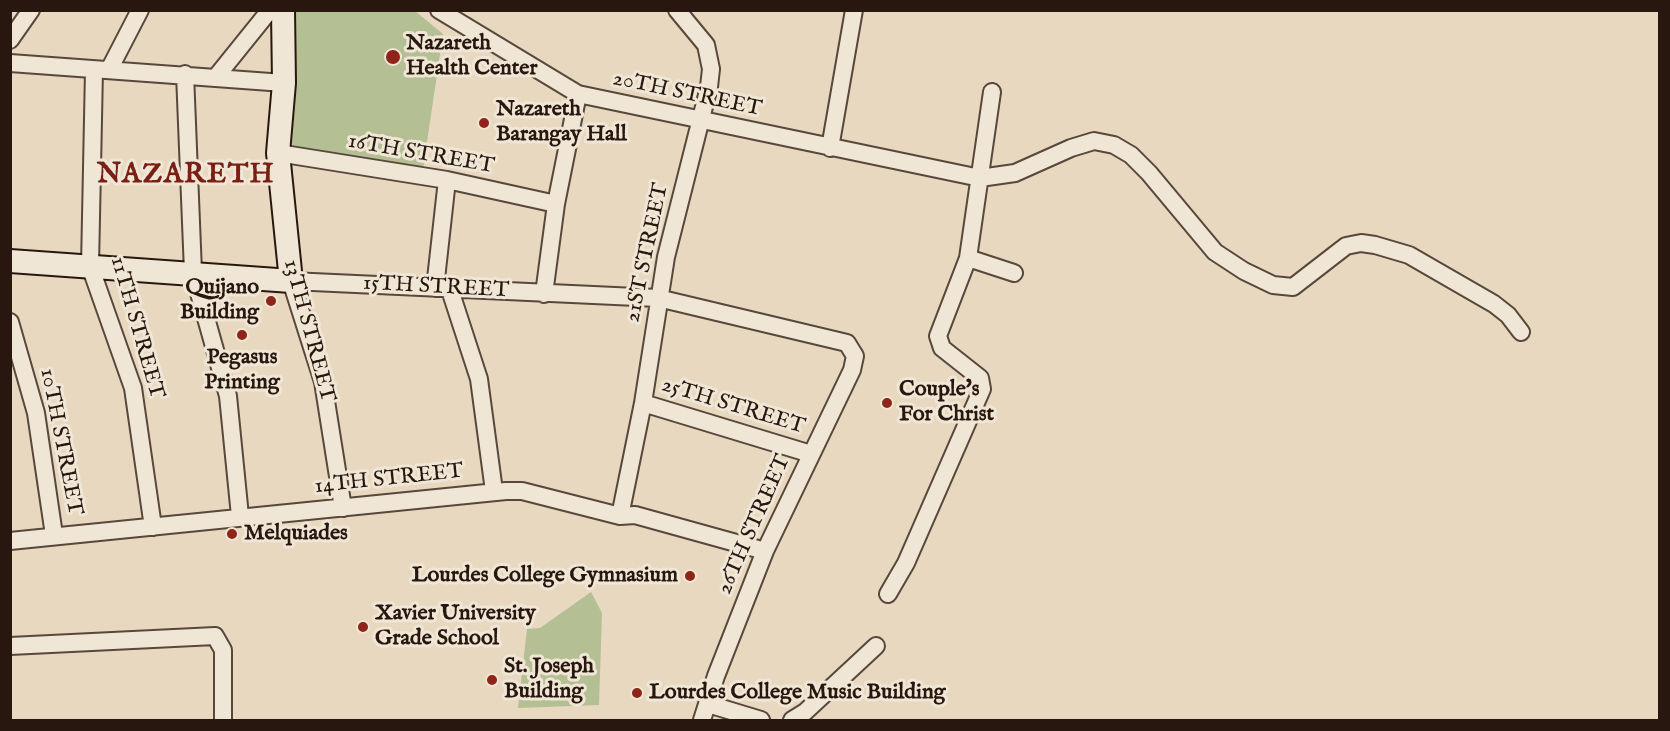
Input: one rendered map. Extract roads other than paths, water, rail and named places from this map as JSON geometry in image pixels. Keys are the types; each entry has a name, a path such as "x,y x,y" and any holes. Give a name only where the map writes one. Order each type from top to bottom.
{"street":[{"path":"10,40 31,10"},
{"name":"11TH STREET","path":"140,10 101,70 90,266 133,388 153,527"},
{"path":"216,77 270,10"},
{"name":"13TH STREET","path":"283,10 284,83 278,153 291,281 323,382 343,508"},
{"name":"20TH STREET","path":"439,10 458,16 578,94 830,148 980,178 1015,173 1094,141 1114,145 1131,155 1143,167 1215,252 1244,271 1273,285 1293,287 1346,246 1360,243 1375,245 1409,255 1494,304 1508,315 1521,332"},
{"name":"21ST STREET","path":"620,516 643,403 658,298 709,87 710,57 700,36 677,10"},
{"path":"830,148 854,10"},
{"path":"10,63 284,83"},
{"path":"185,74 194,272 228,396 240,516"},
{"path":"888,594 906,562 982,389 980,378 942,348 938,336 968,258 992,92"},
{"path":"544,294 556,204 578,94"},
{"name":"16TH STREET","path":"278,153 447,180 556,204"},
{"path":"447,180 443,289 478,379 494,491"},
{"path":"968,258 1014,273"},
{"name":"15TH STREET","path":"10,261 194,272 291,281 658,298 842,341 854,351"},
{"name":"10TH STREET","path":"10,322 36,413 54,536"},
{"name":"26TH STREET","path":"702,720 765,551 852,370 854,351"},
{"name":"25TH STREET","path":"643,403 811,454"},
{"name":"14TH STREET","path":"10,541 494,491 522,491 620,516 635,515 765,551"},
{"path":"10,646 215,636 223,650 223,720"},
{"path":"792,720 805,712 876,646"},
{"path":"708,704 761,720"}],"place":[{"name":"Nazareth Health Center","path":"393,57"},
{"name":"Nazareth Barangay Hall","path":"484,123"},
{"name":"Quijano Building","path":"271,301"},
{"name":"Pegasus Printing","path":"242,335"},
{"name":"Couple's For Christ","path":"887,403"},
{"name":"Melquiades","path":"232,534"},
{"name":"Lourdes College Gymnasium","path":"690,576"},
{"name":"Xavier University Grade School","path":"363,627"},
{"name":"St. Joseph Building","path":"492,680"},
{"name":"Lourdes College Music Building","path":"637,693"}],"district":[{"name":"NAZARETH","path":"186,176"}]}
